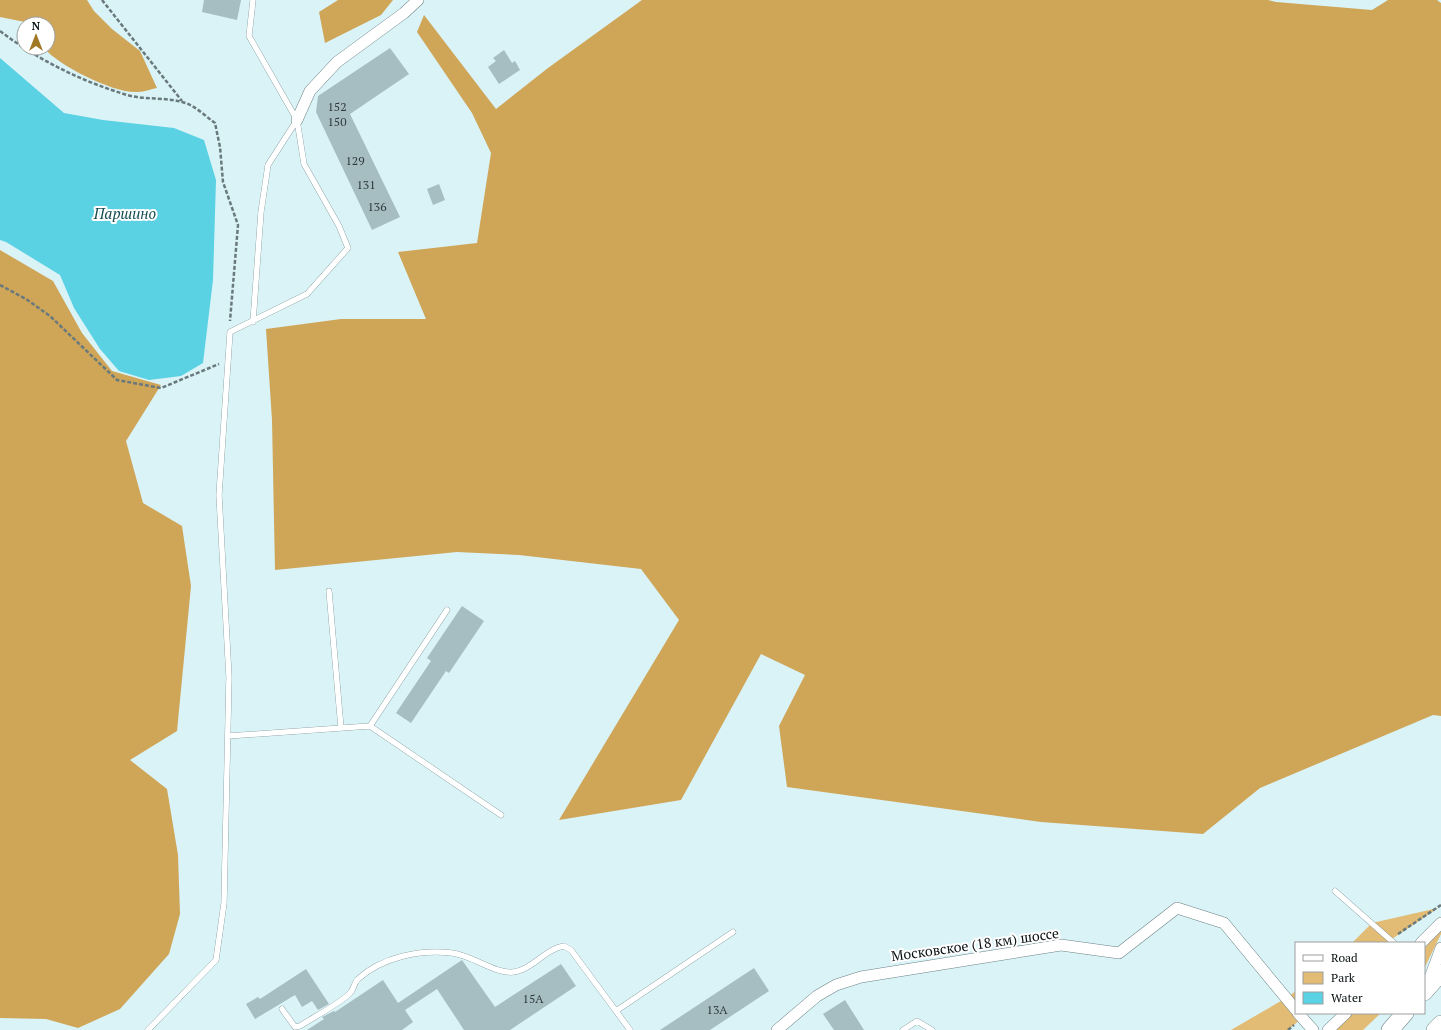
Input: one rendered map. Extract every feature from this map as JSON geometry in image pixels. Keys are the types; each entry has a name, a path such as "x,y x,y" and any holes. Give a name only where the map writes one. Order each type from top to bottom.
{"main road":[{"path":"1425,991 1441,974"},
{"path":"1390,1030 1404,1014"},
{"path":"1435,1030 1441,1024"}],"street":[{"path":"297,120 310,91 337,62 404,13 418,0"},
{"name":"Московское (18 км) шоссе","path":"777,1030 816,996 836,985 861,977 1061,945 1119,953 1177,908 1224,924 1295,1009"},
{"path":"1422,942 1441,923"},
{"path":"1425,989 1441,948"},
{"path":"1299,1014 1313,1030"},
{"path":"1328,1030 1345,1014"}],"lane":[{"path":"148,1030 216,960 224,902 229,677 219,495 230,332 253,322 307,294 348,248 339,226 304,164 297,120 249,36 253,0"},
{"path":"253,322 261,212 268,165 297,120"},
{"path":"329,590 341,728"},
{"path":"370,726 447,610"},
{"path":"228,736 370,726 501,815"},
{"path":"1335,891 1392,941"},
{"path":"616,1011 733,932"},
{"path":"282,1009 292,1025 296,1027 300,1026 351,992 360,978 384,962 402,957 438,952 455,953 502,971 513,972 522,969 556,948 564,946 571,950 630,1030"},
{"path":"903,1030 917,1021 932,1030"},
{"path":"154,1024 158,1030"}],"path":[{"path":"102,0 183,102"},
{"path":"0,31 22,48 69,74 129,95 183,102 198,110 215,123 220,147 223,182 238,225 230,332"},
{"path":"0,285 26,299 50,316 117,380 161,388 227,361"},
{"path":"1392,941 1441,905"}],"green space":[{"path":"1438,908 1387,942 1353,942 1372,923"},
{"path":"1441,931 1441,934 1425,967 1425,947"},
{"path":"1295,992 1295,1014 1307,1014 1288,1030 1231,1030"},
{"path":"1352,1014 1380,1014 1363,1030 1333,1030"}],"shaded area":[{"path":"0,0 87,0 94,11 112,29 140,51 157,88 140,92 116,88 88,78 62,63 52,56 56,56 56,16 16,16 16,20 0,17"},
{"path":"338,0 393,0 381,15 325,43 319,12"},
{"path":"642,0 1268,0 1276,2 1372,10 1388,0 1437,0 1441,3 1441,716 1433,715 1260,788 1203,834 1041,822 787,787 779,726 805,675 761,654 681,800 559,820 679,620 641,569 519,555 457,552 275,570 272,420 266,329 341,319 426,319 398,252 477,243 491,153 472,113 417,32 424,15 496,109 548,68"},
{"path":"0,250 53,281 82,333 112,371 161,385 126,441 143,503 182,526 191,586 177,731 130,760 167,789 178,855 180,914 169,954 120,1009 78,1028 46,1019 0,1018"}],"water":[{"name":"Паршино","path":"0,58 64,113 103,120 174,128 204,140 216,180 213,280 203,363 181,376 149,380 119,371 100,349 74,308 60,275 6,242 0,240"}],"building":[{"path":"204,0 241,0 237,20 202,12"},
{"path":"390,48 409,74 350,114 400,217 372,230 316,112 318,96"},
{"path":"504,50 512,63 515,61 520,70 499,84 488,67 496,61 493,58"},
{"path":"439,184 445,200 433,205 427,189"},
{"path":"462,606 484,621 449,673 446,671 411,723 396,713 431,661 427,658"},
{"path":"462,960 495,1007 561,964 576,986 510,1030 464,1030 437,989 405,1010 413,1022 402,1030 307,1030 324,1019 322,1017 334,1011 335,1012 383,980 398,1003"},
{"path":"754,968 769,991 710,1030 660,1030"},
{"path":"306,969 329,1004 318,1010 312,1001 302,1007 295,995 255,1019 246,1004 258,997 260,999"},
{"path":"845,1000 864,1030 834,1030 823,1014"}]}
